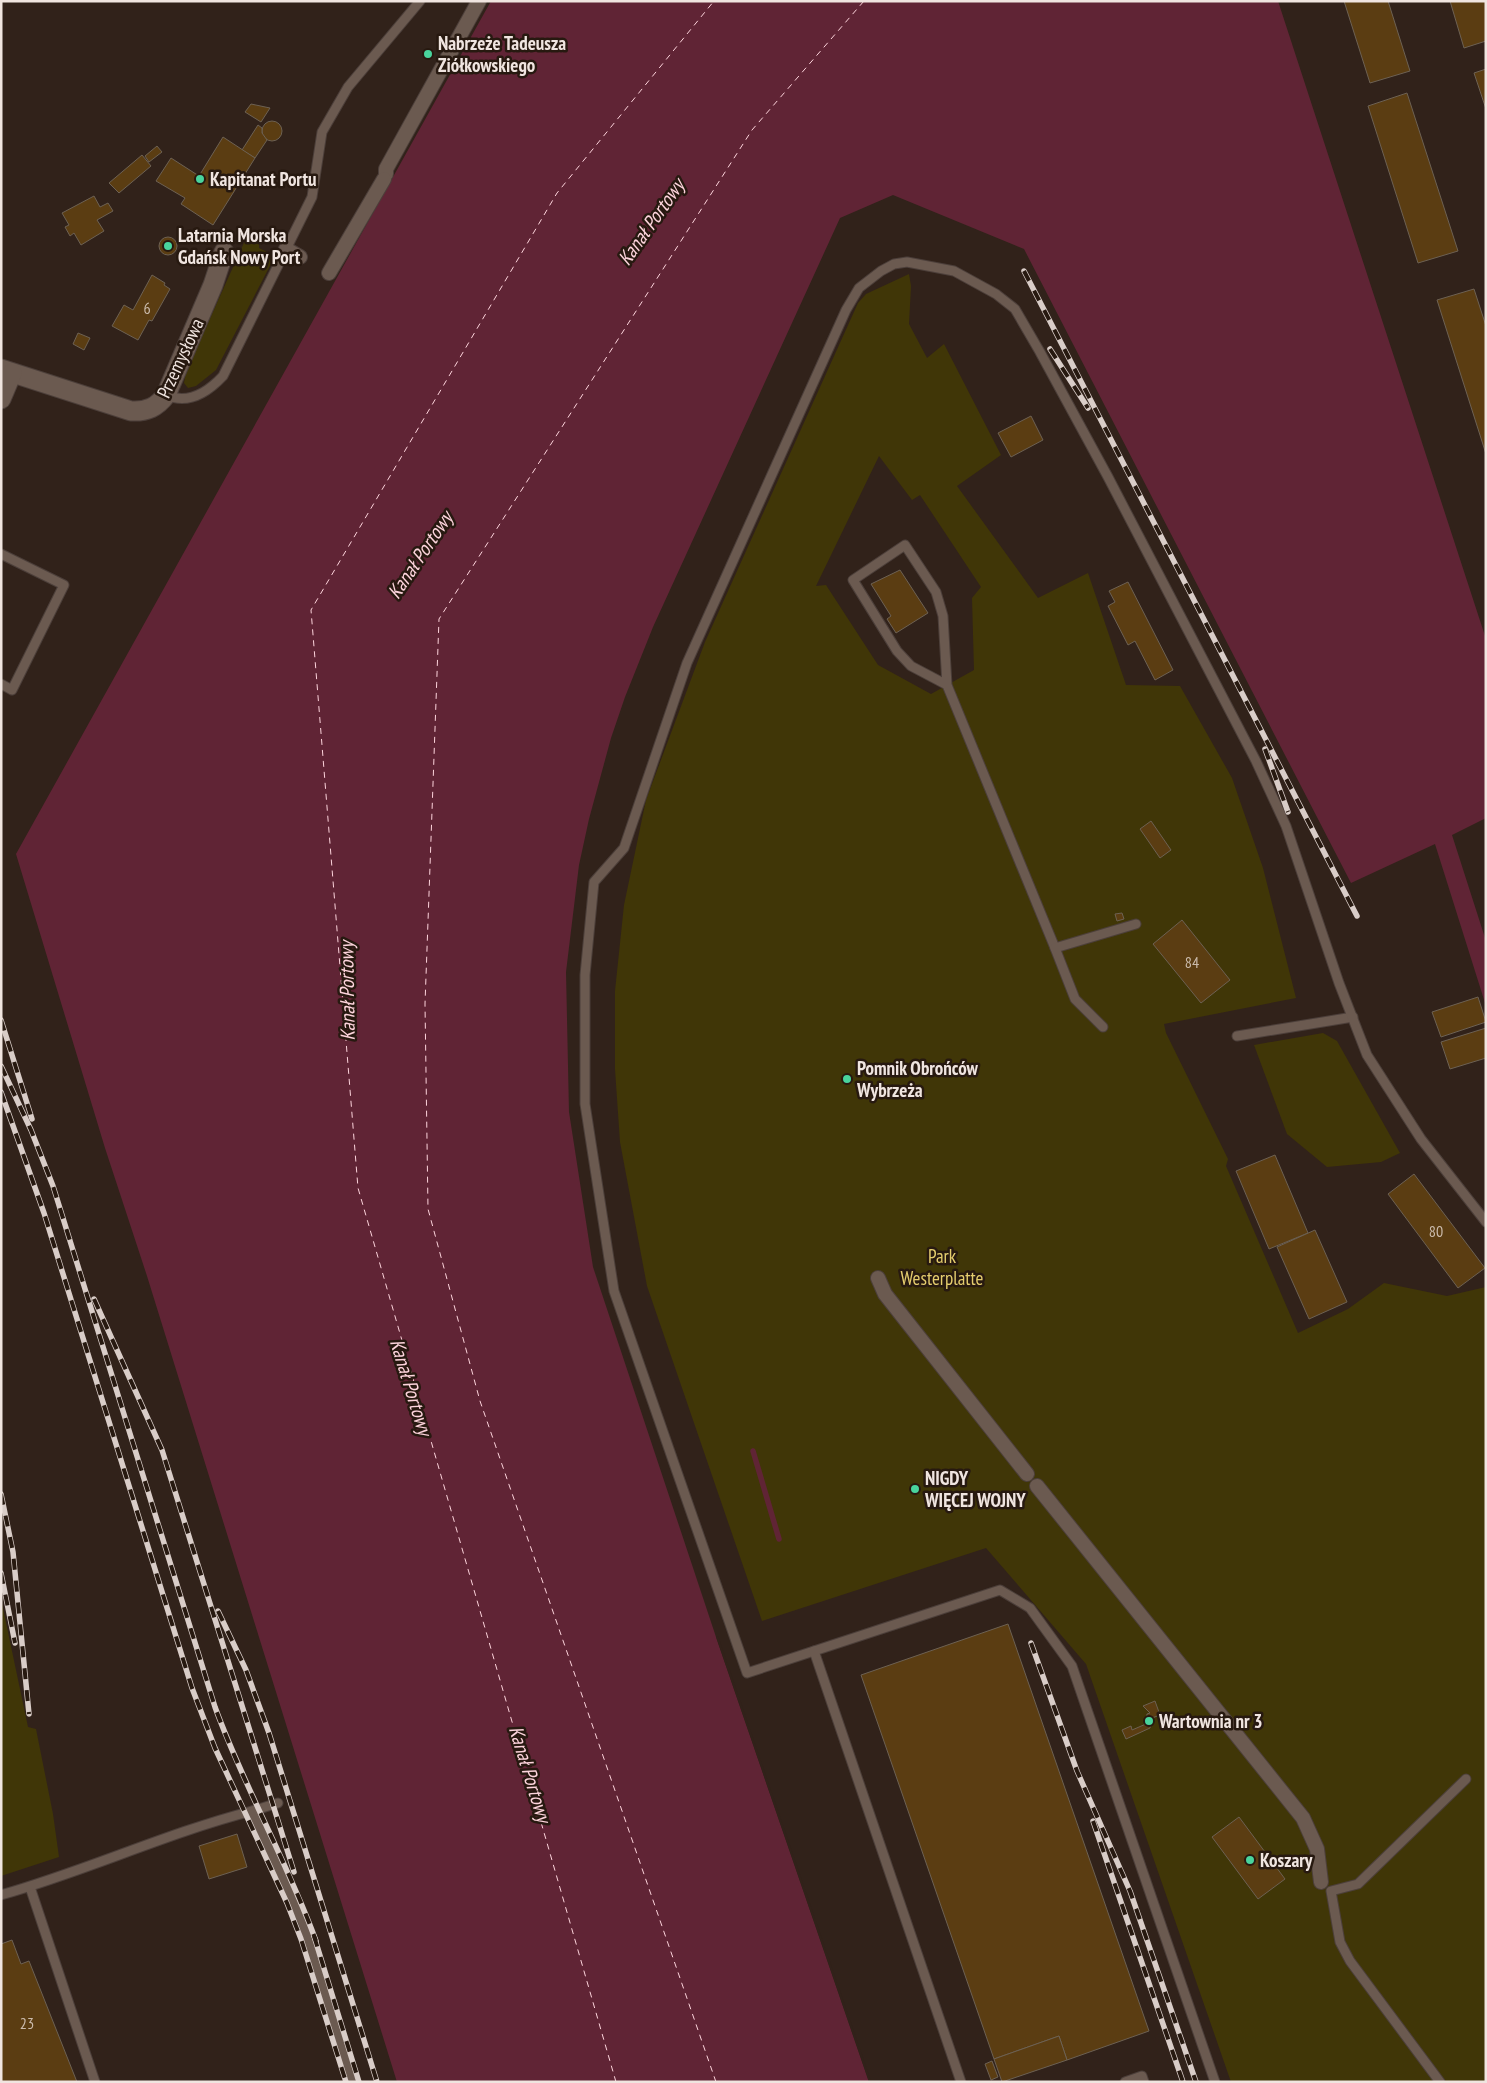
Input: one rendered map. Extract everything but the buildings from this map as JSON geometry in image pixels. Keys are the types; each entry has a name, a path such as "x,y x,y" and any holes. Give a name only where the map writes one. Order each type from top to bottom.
{"street":[{"path":"329,273 385,177 386,169 479,1"},
{"path":"286,249 300,257"},
{"name":"Przemysłowa","path":"1,399 6,371 131,411 141,412 160,403 166,395 213,285 224,252"},
{"path":"878,1278 885,1294 1027,1474"},
{"path":"1037,1486 1303,1818 1317,1849 1321,1882"}],"lane":[{"path":"166,395 174,398 186,398 203,393 223,376 312,198 322,132 348,87 420,1"},
{"path":"1215,2082 1072,1666 1030,1608 1000,1590 747,1673 614,1291 585,1104 585,975 594,882 624,848 687,663 846,310 859,288 881,271 894,264 907,262 954,271 996,294 1015,309 1108,477 1256,761 1286,826 1367,1055 1421,1139 1486,1222"},
{"path":"947,684 911,666 898,651 853,580 906,545 936,592 943,616 947,684 1075,999 1103,1027"},
{"path":"1,554 64,584 12,690 1,684"},
{"path":"1055,948 1136,924"},
{"path":"1237,1036 1353,1017"},
{"path":"814,1651 961,2082"},
{"path":"1440,2082 1350,1960 1340,1942 1331,1891 1358,1884 1466,1778"},
{"path":"1,1895 30,1887 151,1843 278,1803"},
{"path":"252,1811 303,1923 352,2082"},
{"path":"30,1887 95,2082"},
{"path":"1125,2082 1142,2076 1144,2082"}],"green space":[{"path":"247,236 259,243 259,248 275,256 216,370 196,386 188,388 184,383 186,372"},
{"name":"Park Westerplatte","path":"909,274 911,286 909,324 927,358 944,344 1001,455 957,486 1038,598 1088,573 1126,685 1180,686 1232,778 1263,868 1296,998 1164,1024 1166,1033 1228,1159 1226,1166 1298,1333 1348,1309 1384,1283 1447,1296 1486,1287 1486,2082 1231,2082 1086,1664 986,1548 762,1621 647,1286 620,1142 615,1069 615,991 624,905 646,800 705,642 858,303 866,294","holes":["879,456 912,500 920,495 981,587 972,598 974,670 931,694 878,665 826,585 816,586"]},
{"path":"1323,1033 1337,1041 1400,1153 1381,1162 1327,1167 1287,1134 1254,1045"},
{"path":"1,1599 28,1727 36,1729 53,1814 59,1857 1,1876"}],"water":[{"name":"Kanał Portowy","path":"491,1 1278,1 1486,639 1486,818 1452,835 1486,941 1486,1006 1435,844 1351,883 1024,249 893,195 840,218 653,627 625,697 611,738 589,819 579,865 566,972 569,1112 593,1267 716,1637 869,2082 397,2082 147,1276 105,1148 16,854"}],"pier":[{"path":"718,1636 871,2082 869,2082 716,1637"}],"waterway":[{"path":"753,1451 779,1539"}],"ferry route":[{"path":"616,2082 358,1188 311,610 557,193 714,1"},
{"path":"716,2082 480,1401 428,1209 425,1004 439,619 752,130 864,1"}],"railway":[{"path":"1024,271 1357,916"},
{"path":"1050,349 1088,408"},
{"path":"1265,749 1288,812"},
{"path":"1,1020 32,1119"},
{"path":"1,1066 31,1130 53,1186 215,1707 226,1737 305,1911 316,1941"},
{"path":"1,1092 44,1213 192,1688 215,1748 287,1903 301,1939 346,2082"},
{"path":"94,1299 162,1450 294,1872"},
{"path":"1,1494 13,1552 29,1714"},
{"path":"1,1573 15,1643"},
{"path":"218,1611 246,1670 269,1733 377,2082"},
{"path":"1031,1643 1077,1771 1130,1891 1196,2082"},
{"path":"1093,1821 1183,2082"},
{"path":"314,1936 359,2082"}],"place":[{"name":"Nabrzeże Tadeusza Ziółkowskiego","path":"428,54"},
{"name":"Kapitanat Portu","path":"200,179"},
{"name":"Latarnia Morska Gdańsk Nowy Port","path":"168,246"},
{"name":"Pomnik Obrońców Wybrzeża","path":"847,1079"},
{"name":"NIGDY WIĘCEJ WOJNY","path":"915,1489"},
{"name":"Wartownia nr 3","path":"1149,1721"},
{"name":"Koszary","path":"1250,1860"}]}
